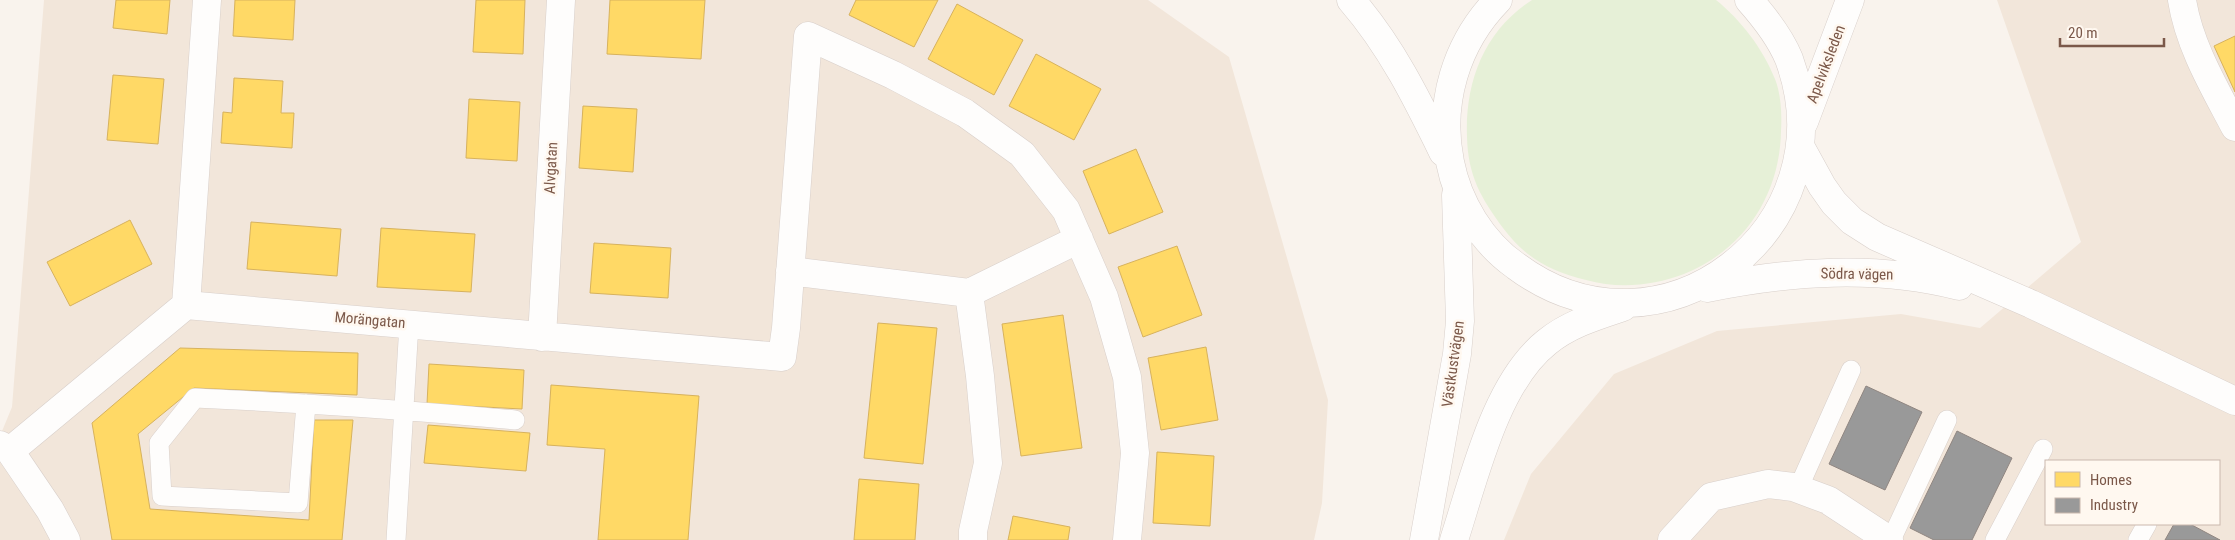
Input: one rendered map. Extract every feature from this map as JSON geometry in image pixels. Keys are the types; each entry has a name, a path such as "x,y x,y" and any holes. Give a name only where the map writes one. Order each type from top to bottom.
{"street":[{"path":"66,540 50,510 5,448 186,304 207,0"},
{"name":"Alvgatan","path":"542,337 561,0"},
{"name":"Västkustvägen","path":"1351,0 1379,35 1404,74 1454,177 1460,321 1457,354 1424,540"},
{"path":"1498,0 1486,12 1471,34 1459,57 1446,107 1446,133 1454,177 1475,224 1507,260 1548,286 1586,299 1616,303 1638,303"},
{"path":"1681,294 1720,274 1742,258 1777,215 1789,190 1801,137 1798,92 1788,58 1771,25 1749,0"},
{"name":"Apelviksleden","path":"1801,137 1850,0"},
{"path":"2182,0 2185,19 2204,68 2235,127"},
{"path":"1079,239 969,293 790,270 808,36 893,75 965,113 1022,154 1066,210 1079,239 1104,297 1127,377 1135,454 1127,540"},
{"name":"Södra vägen","path":"1801,137 1822,186 1834,203 1852,221 1877,236 2031,304 2235,401"},
{"name":"Morängatan","path":"186,304 542,337 782,356 790,270"},
{"name":"Södra vägen","path":"1638,303 1740,282 1816,272 1864,272 1910,275 2031,304"},
{"path":"969,293 980,376 988,463 973,531 973,540"},
{"path":"1454,540 1491,429 1513,381 1546,342 1568,328 1592,317 1638,303"},
{"path":"1672,540 1711,497 1768,484 1798,489 1828,500 1890,540"}],"lane":[{"path":"396,540 409,324"},
{"path":"1798,489 1851,370"},
{"path":"306,404 298,503 162,496 159,443 195,398 405,409 515,420"},
{"path":"1890,540 1947,420"},
{"path":"1995,540 2043,449"},
{"path":"2138,540 2146,525"}],"shaded area":[{"path":"44,0 1148,0 1229,57 1328,400 1322,503 1314,540 0,540 0,436 12,407"},
{"path":"1997,0 2235,0 2235,540 1504,540 1531,474 1614,374 1717,331 1901,314 1980,328 2081,242"}],"green space":[{"path":"1532,0 1716,0 1734,17 1758,46 1770,68 1779,91 1781,131 1779,155 1774,177 1766,198 1755,218 1724,251 1705,264 1672,278 1648,284 1610,285 1550,268 1520,248 1503,228 1488,207 1473,175 1468,151 1467,117 1474,78 1490,42 1515,13"}],"building: Homes":[{"path":"116,0 170,0 167,34 113,28"},
{"path":"235,0 295,0 293,40 233,36"},
{"path":"476,0 525,0 523,54 473,52"},
{"path":"610,0 705,0 701,59 607,54"},
{"path":"856,0 938,0 914,47 849,15"},
{"path":"957,4 1023,40 994,95 928,59"},
{"path":"2235,36 2235,92 2214,46"},
{"path":"1036,54 1101,89 1074,140 1009,106"},
{"path":"113,75 164,79 158,144 107,140"},
{"path":"234,78 283,81 281,113 294,113 292,148 221,143 223,112 232,113"},
{"path":"469,99 520,102 517,161 466,158"},
{"path":"583,106 637,109 633,172 579,168"},
{"path":"1136,149 1163,212 1109,234 1083,171"},
{"path":"130,220 152,264 70,306 47,262"},
{"path":"251,222 341,229 337,276 247,269"},
{"path":"381,228 475,234 471,292 377,287"},
{"path":"594,243 671,248 668,298 590,293"},
{"path":"1177,246 1202,315 1143,337 1118,267"},
{"path":"1063,315 1082,448 1021,456 1002,324"},
{"path":"878,323 937,328 923,464 864,458"},
{"path":"1206,347 1218,420 1161,430 1148,358"},
{"path":"180,348 358,353 357,395 194,388 138,434 150,509 309,520 314,420 353,420 342,540 112,540 92,423"},
{"path":"429,364 524,370 522,409 427,404"},
{"path":"551,385 699,396 688,540 598,540 605,449 547,445"},
{"path":"428,425 530,433 526,471 424,463"},
{"path":"1157,452 1214,456 1210,526 1153,523"},
{"path":"859,479 919,484 915,540 854,540"},
{"path":"1013,516 1070,527 1068,540 1008,540"}],"building: Industry":[{"path":"1866,386 1922,412 1885,490 1829,464"},
{"path":"1957,431 2012,458 1972,540 1934,540 1910,528"},
{"path":"2173,525 2192,525 2220,540 2165,540"}]}
